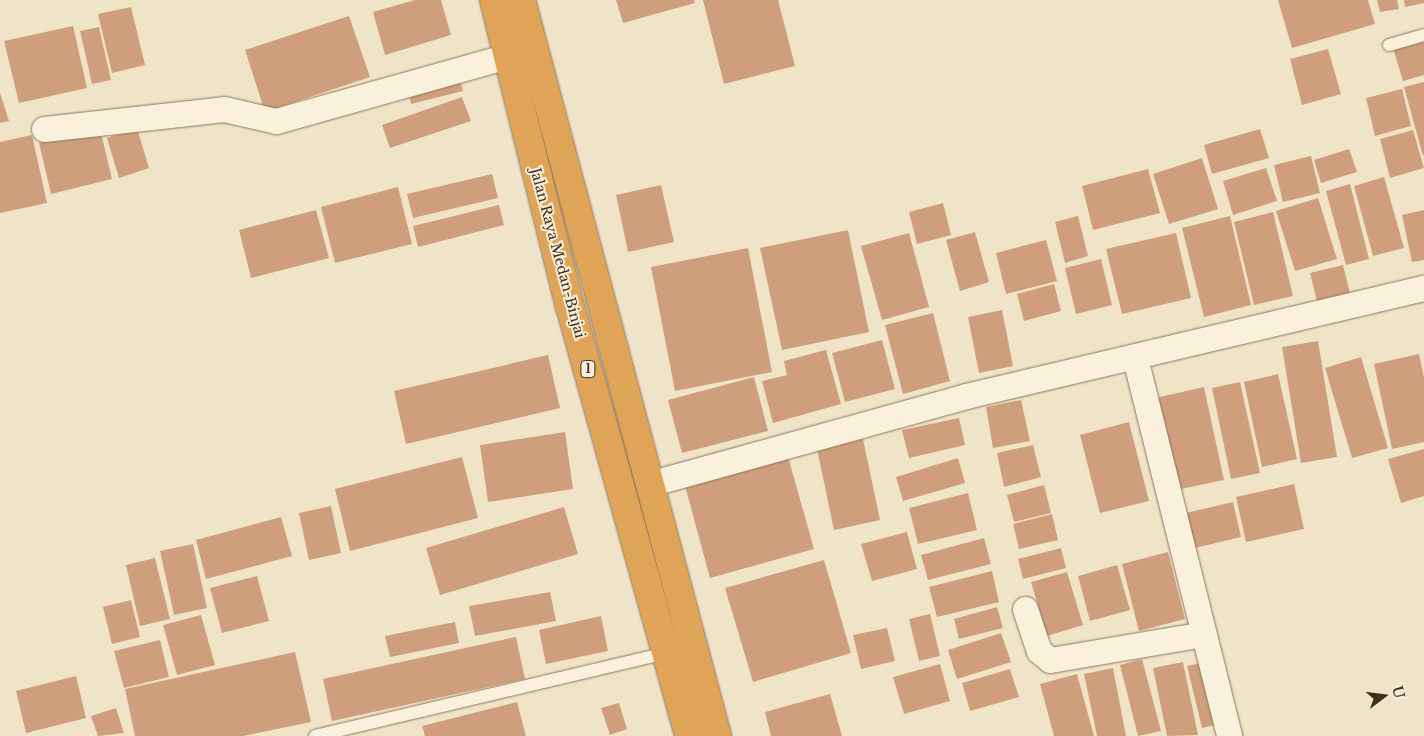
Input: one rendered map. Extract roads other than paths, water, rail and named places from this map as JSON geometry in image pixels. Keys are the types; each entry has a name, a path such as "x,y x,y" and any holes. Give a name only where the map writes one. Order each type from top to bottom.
{"highway":[{"name":"Jalan Raya Medan-Binjai","path":"494,0 570,306 689,736"},
{"name":"Jalan Raya Medan-Binjai","path":"521,0 717,736"}],"street":[{"path":"44,129 224,108 276,121 507,56"},
{"path":"649,484 966,396 1135,358 1424,288"},
{"path":"1135,358 1229,736"},
{"path":"1026,609 1039,651 1050,660 1204,634"}],"lane":[{"path":"1389,45 1424,35"},
{"path":"315,736 667,653"}]}
